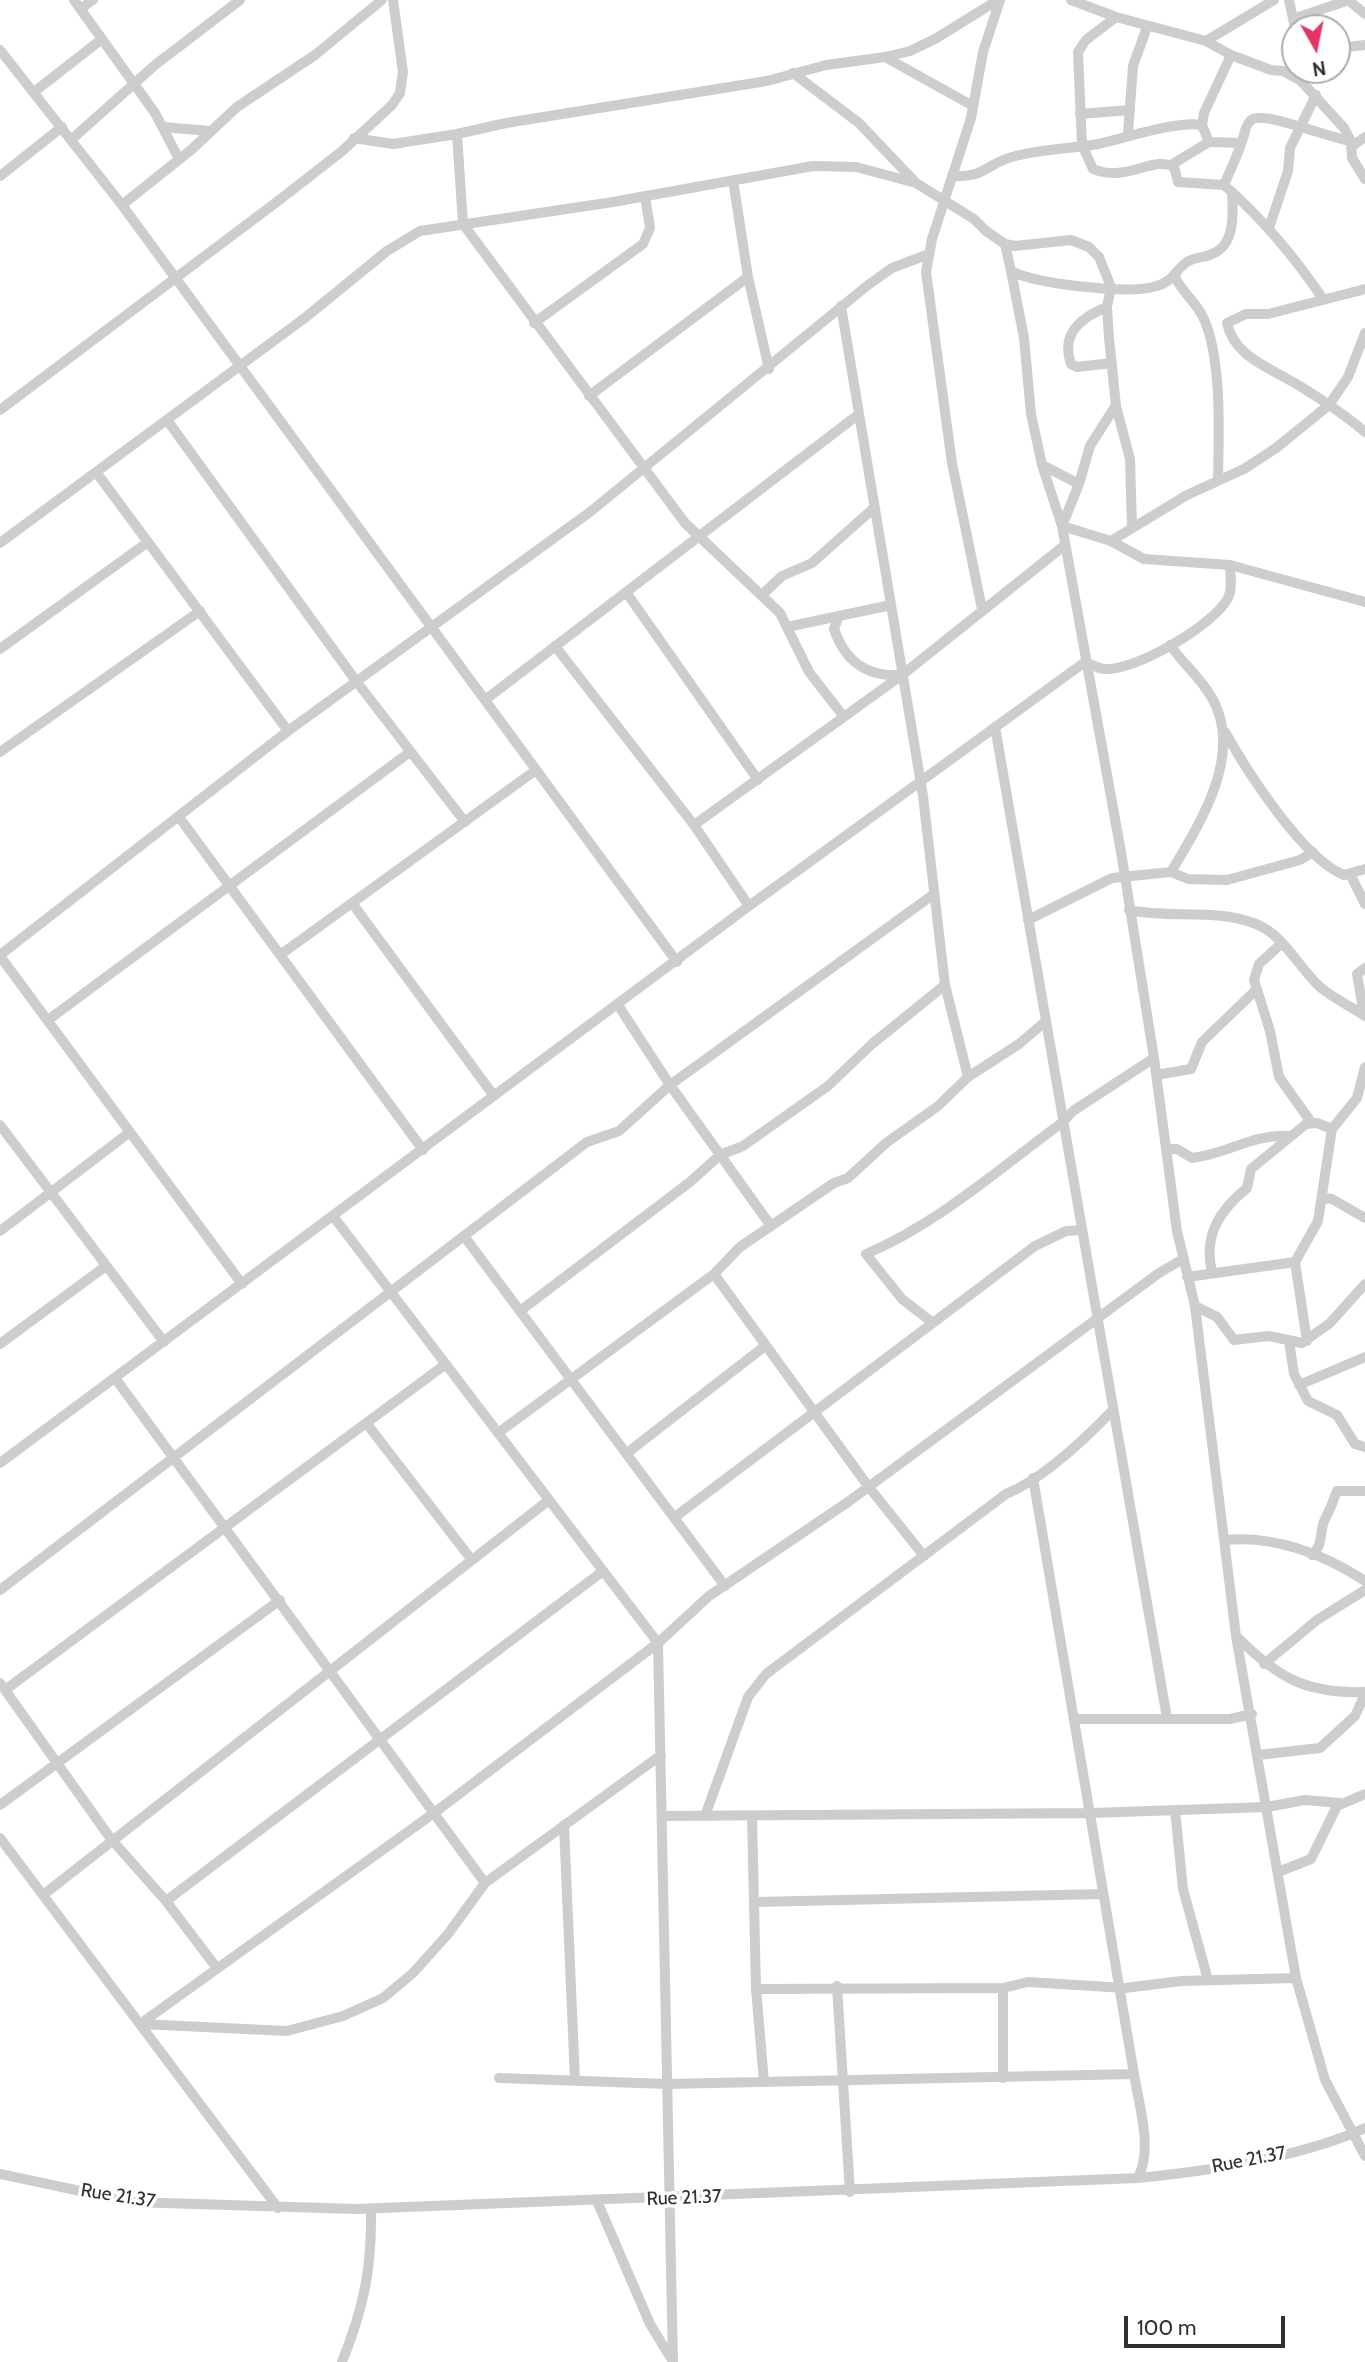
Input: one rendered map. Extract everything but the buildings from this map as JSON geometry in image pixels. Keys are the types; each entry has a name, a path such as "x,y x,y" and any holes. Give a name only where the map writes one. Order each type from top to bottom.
{"street":[{"path":"93,0 77,4 135,83 163,127 179,159"},
{"path":"72,139 135,83 240,0"},
{"path":"122,205 179,159 236,107 315,55 382,0"},
{"path":"0,410 341,152 392,105 400,93 403,72 393,0"},
{"path":"354,138 393,144 767,81 793,73 885,57 910,51 935,39 999,0"},
{"path":"982,609 952,463 926,272 973,106 983,52 999,0"},
{"path":"1071,0 1147,27 1206,41 1231,55 1272,70 1305,76 1351,144 1352,158 1365,179"},
{"path":"1206,41 1274,0"},
{"path":"1315,14 1348,0 1365,14"},
{"path":"1116,17 1086,40 1078,52 1082,145 1093,169 1104,174 1128,174 1156,163 1171,164 1209,142 1241,143"},
{"path":"1128,134 1133,66 1147,27"},
{"path":"34,92 102,40"},
{"path":"0,50 122,205 677,962"},
{"path":"1209,142 1202,125 1204,113 1231,55"},
{"path":"885,57 973,106"},
{"path":"0,70 10,63"},
{"path":"793,73 859,124 916,183 946,201 1005,244 1015,246 1071,240 1089,247 1105,267 1111,287 1107,307 1116,405 1130,459 1132,528"},
{"path":"1269,228 1298,128 1316,95"},
{"path":"1080,114 1130,110"},
{"path":"1011,271 1031,280 1111,287 1154,287 1175,277 1185,262 1214,254 1228,239 1233,214 1228,189 1250,121 1257,118 1281,121 1351,144 1365,137"},
{"path":"952,176 978,174 1010,157 1097,144 1128,134 1140,135 1175,127 1202,125"},
{"path":"0,176 62,127"},
{"path":"163,127 210,131"},
{"path":"457,134 463,224 589,396 699,537 763,594 780,613 809,672 844,718"},
{"path":"1171,164 1180,183 1228,189 1293,255 1323,299"},
{"path":"0,543 239,366 387,251 420,231 645,196 813,166 856,167 916,183"},
{"path":"733,180 748,277 769,369"},
{"path":"534,323 643,244 650,228 645,196"},
{"path":"1005,244 1024,338 1031,414 1042,464 1062,526 1124,877 1183,1259 1195,1306 1236,1636 1252,1714 1296,1978 1325,2080 1360,2131 1365,2156"},
{"path":"242,1284 0,955 288,731 430,626 502,578 645,470 769,369 841,306 892,268 929,254"},
{"path":"589,396 748,277"},
{"path":"1175,277 1202,313 1212,346 1219,429 1218,478"},
{"path":"1365,289 1268,314 1246,314 1227,323 1230,337 1245,353 1265,368 1329,405 1365,432"},
{"path":"841,306 920,783 945,985 968,1077"},
{"path":"1107,307 1086,317 1071,332 1068,355 1071,363 1077,367 1112,363"},
{"path":"1111,541 1218,478 1244,469 1276,448 1329,405 1348,377 1365,333"},
{"path":"1062,526 1079,484 1090,446 1116,405"},
{"path":"485,700 859,414"},
{"path":"167,419 356,681 465,822"},
{"path":"1042,464 1079,484"},
{"path":"96,472 288,731"},
{"path":"763,594 782,576 812,563 874,508"},
{"path":"1062,526 1111,541 1155,561 1189,560 1230,565 1365,601"},
{"path":"0,649 148,542"},
{"path":"694,825 902,676 982,609 1016,586 1065,545"},
{"path":"1085,662 1110,669 1137,661 1170,645 1207,620 1227,600 1231,589 1230,565"},
{"path":"626,592 758,780"},
{"path":"787,627 891,606"},
{"path":"0,752 200,611"},
{"path":"838,618 834,629 846,657 881,677 902,676"},
{"path":"1170,645 1208,691 1225,732 1258,785 1313,852 1338,872 1350,874 1365,869"},
{"path":"555,646 694,825 749,906"},
{"path":"0,1463 749,906 1085,662"},
{"path":"995,727 1167,1718"},
{"path":"1171,872 1209,806 1225,732"},
{"path":"48,1020 410,752"},
{"path":"281,955 536,770"},
{"path":"179,817 423,1150"},
{"path":"1028,920 1105,880 1171,872 1188,879 1227,880 1300,859 1313,852"},
{"path":"1350,874 1365,904"},
{"path":"0,1590 587,1142 619,1131 670,1085 934,894"},
{"path":"352,903 494,1096"},
{"path":"1129,910 1160,915 1244,919 1273,932 1319,986 1365,1015"},
{"path":"1282,943 1255,971 1256,990 1270,1031 1279,1077 1311,1122 1332,1129"},
{"path":"1365,968 1357,974 1365,1015"},
{"path":"520,1311 690,1182 720,1154 743,1146 828,1086 872,1044 945,985"},
{"path":"1156,1075 1191,1069 1202,1042 1256,990"},
{"path":"618,1005 670,1085 771,1226"},
{"path":"498,1433 713,1274 740,1247 834,1183 848,1178 886,1143 938,1106 968,1077 1019,1044 1046,1021"},
{"path":"933,1323 902,1299 866,1254 911,1233 1063,1122 1073,1111 1154,1058"},
{"path":"1307,1341 1295,1262 1318,1221 1332,1129 1357,1098 1365,1067"},
{"path":"1212,1272 1209,1241 1230,1201 1247,1188 1251,1169 1311,1122"},
{"path":"0,1125 163,1342"},
{"path":"0,1231 130,1132"},
{"path":"1166,1149 1177,1149 1192,1158 1227,1152 1263,1136 1290,1136"},
{"path":"1323,1198 1332,1199 1365,1218"},
{"path":"333,1216 658,1643 673,2361"},
{"path":"675,1517 1035,1246 1066,1231 1082,1230"},
{"path":"464,1236 725,1586"},
{"path":"140,2024 434,1813 658,1643 725,1586 1183,1259"},
{"path":"1187,1277 1295,1262"},
{"path":"0,1344 106,1266"},
{"path":"713,1274 867,1486 924,1556"},
{"path":"1195,1306 1217,1317 1234,1340 1269,1336 1297,1344 1307,1341 1330,1323 1365,1283"},
{"path":"1289,1341 1299,1385 1308,1401 1337,1415 1355,1444 1365,1447"},
{"path":"627,1453 765,1346"},
{"path":"1299,1385 1365,1357"},
{"path":"216,1967 166,1901 111,1839 2,1687 446,1364"},
{"path":"116,1378 485,1883"},
{"path":"705,1816 748,1697 766,1674 1006,1494 1033,1478 1085,1438 1114,1410"},
{"path":"367,1424 471,1559"},
{"path":"1033,1478 1134,2074 1145,2149 1145,2164 1138,2178"},
{"path":"1312,1555 1322,1543 1325,1518 1332,1509 1337,1491 1365,1491"},
{"path":"43,1895 111,1839 549,1500"},
{"path":"1225,1540 1247,1538 1286,1543 1365,1581"},
{"path":"166,1901 603,1571"},
{"path":"1264,1664 1317,1620 1365,1590"},
{"path":"0,1805 280,1600"},
{"path":"1236,1636 1279,1675 1315,1689 1365,1693 1360,1718 1320,1748 1258,1755"},
{"path":"1074,1718 1230,1719 1252,1714"},
{"path":"140,2024 287,2031 343,2016 383,1998 413,1973 448,1934 485,1883 661,1755"},
{"path":"662,1816 1091,1813 1267,1807 1306,1800 1340,1803 1365,1794"},
{"path":"1278,1872 1311,1859 1340,1803"},
{"path":"1175,1810 1183,1889 1208,1980"},
{"path":"752,1817 757,1989 764,2082"},
{"path":"564,1825 575,2080"},
{"path":"0,1838 278,2208"},
{"path":"756,1902 1102,1894"},
{"path":"757,1989 837,1986 1003,1988 1028,1982 1118,1988 1208,1980 1296,1978"},
{"path":"837,1986 850,2192"},
{"path":"1003,1988 1003,2078"},
{"path":"499,2078 667,2084 1134,2074"},
{"name":"Rue 21.37","path":"0,2174 132,2202 370,2209 850,2192 1138,2178 1240,2162 1360,2131"},
{"path":"597,2201 650,2324 673,2361"},
{"path":"342,2362 363,2309 372,2247 370,2209"}]}
